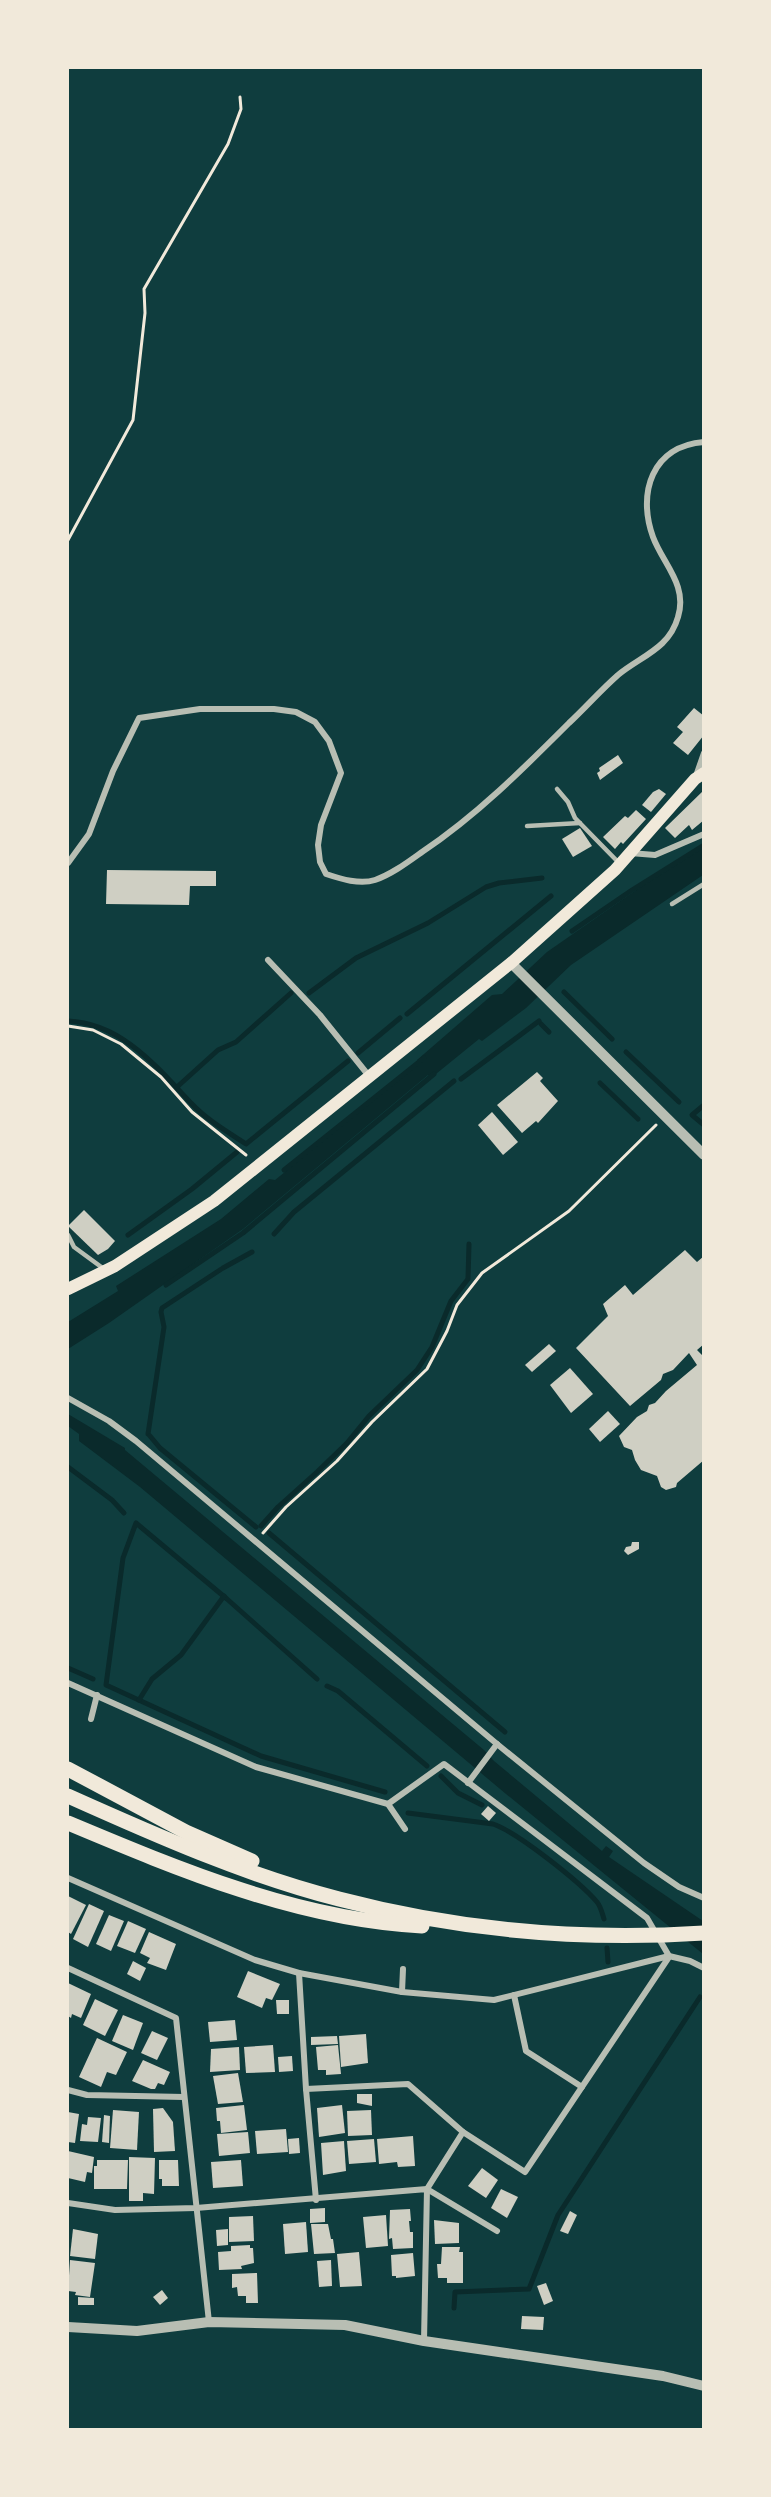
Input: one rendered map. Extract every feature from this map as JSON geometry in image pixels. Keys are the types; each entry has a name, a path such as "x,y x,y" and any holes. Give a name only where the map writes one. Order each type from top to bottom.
{"highway":[{"path":"68,1769 186,1832 279,1873 343,1895 473,1926"},
{"path":"68,1796 149,1832 271,1879 338,1899 406,1915 525,1932 629,1936 704,1933"},
{"path":"68,1823 185,1870 301,1906 401,1925 473,1926"}],"main road":[{"path":"68,1289 106,1270 214,1201 369,1076 515,967 620,864 699,776"}],"street":[{"path":"68,863 89,834 113,771 139,718 200,709 274,709 296,712 315,722 329,741 341,773 321,825 318,845 320,862 326,874 348,880 374,880 446,837 510,780 618,675 662,646 670,635 679,616 680,592 674,573 653,537 647,507 650,479 657,464 665,458 696,443 704,442"},
{"path":"699,776 704,753"},
{"path":"630,852 655,855 704,834"},
{"path":"268,960 320,1015 369,1076"},
{"path":"515,967 704,1155"},
{"path":"68,1398 109,1421 136,1441 497,1744 644,1863 679,1887 704,1898"},
{"path":"68,1683 256,1767 388,1804 405,1828"},
{"path":"91,1719 97,1695"},
{"path":"468,1783 497,1744"},
{"path":"388,1804 444,1764 647,1918 669,1956"},
{"path":"68,1878 255,1960 299,1974 402,1992 494,2000 669,1956 690,1961 704,1968"},
{"path":"306,2089 408,2084 463,2132 525,2172 669,1956"},
{"path":"68,1968 176,2018 209,2322"},
{"path":"402,1992 403,1969"},
{"path":"299,1974 316,2200"},
{"path":"514,1995 526,2051 582,2087"},
{"path":"68,2090 87,2095 184,2097"},
{"path":"424,2341 427,2190 463,2132"},
{"path":"68,2203 115,2211 316,2200 427,2190 497,2231"},
{"path":"68,2327 137,2331 209,2322 345,2325 424,2341 663,2376 704,2386"}],"lane":[{"path":"557,789 568,802 575,818 620,864"},
{"path":"527,826 580,823"},
{"path":"672,904 704,884"},
{"path":"68,1235 74,1247 106,1270"}],"path":[{"path":"68,540 133,420 145,313 144,289 228,144 241,109 240,97"},
{"path":"68,1026 93,1030 121,1044 161,1077 192,1112 246,1155"},
{"path":"256,1541 286,1507 337,1461 372,1422 427,1369 447,1331 457,1305 482,1273 569,1211 665,1118"}],"water":[{"path":"703,848 703,875 571,965 526,1008 482,1041 479,1039 431,1078 428,1075 243,1229 68,1349 68,1322 118,1291 116,1286 221,1219 269,1179 275,1180 419,1064 417,1060 492,995 502,994 547,952 639,888"},
{"path":"68,1414 125,1448 602,1851 606,1846 613,1851 609,1857 703,1921 703,1954 506,1794 140,1487 79,1441 79,1434 68,1426"}],"building":[{"path":"694,708 704,716 704,735 688,755 673,743 683,732 677,727"},
{"path":"618,755 623,763 600,780 597,773 600,771 599,768"},
{"path":"659,789 666,794 651,812 642,805 653,792"},
{"path":"704,790 704,820 692,830 689,825 675,838 665,828"},
{"path":"636,810 646,819 623,844 621,842 615,849 603,837 625,816 628,818"},
{"path":"580,828 592,846 573,857 562,839"},
{"path":"107,870 216,871 216,886 190,886 189,905 106,904"},
{"path":"537,1072 543,1078 540,1081 558,1101 538,1123 536,1121 522,1133 497,1105"},
{"path":"492,1112 518,1142 503,1155 478,1125"},
{"path":"84,1210 115,1241 98,1255 68,1226"},
{"path":"685,1250 697,1262 704,1256 704,1344 697,1350 704,1357 704,1460 677,1483 676,1487 666,1490 661,1487 657,1476 641,1470 632,1450 624,1447 619,1436 637,1417 647,1411 649,1405 655,1403 697,1365 689,1353 673,1370 663,1374 661,1380 630,1406 576,1348 608,1316 603,1304 625,1285 633,1295"},
{"path":"549,1344 556,1351 532,1372 525,1365"},
{"path":"570,1368 593,1394 571,1413 550,1385"},
{"path":"608,1411 620,1424 600,1442 589,1429"},
{"path":"632,1542 639,1542 639,1549 628,1555 624,1551 626,1547 631,1546"},
{"path":"488,1806 496,1813 489,1821 481,1814"},
{"path":"68,1896 86,1905 71,1934 68,1932"},
{"path":"89,1904 104,1911 88,1947 73,1939"},
{"path":"109,1915 124,1921 111,1951 96,1944"},
{"path":"128,1921 146,1929 135,1953 117,1946"},
{"path":"149,1932 176,1944 166,1970 147,1963 150,1958 140,1953"},
{"path":"133,1961 146,1968 140,1981 127,1974"},
{"path":"248,1971 280,1984 272,2000 266,1998 262,2008 237,1997"},
{"path":"68,1983 91,1994 81,2018 72,2014 71,2018 68,2016"},
{"path":"95,1999 118,2010 105,2036 83,2025"},
{"path":"276,2000 289,2000 289,2014 277,2014"},
{"path":"123,2015 143,2023 133,2050 112,2041"},
{"path":"235,2020 237,2040 210,2042 208,2022"},
{"path":"152,2031 168,2038 157,2060 141,2053"},
{"path":"366,2034 368,2063 341,2067 339,2036"},
{"path":"337,2036 338,2044 311,2045 311,2037"},
{"path":"97,2038 127,2052 116,2075 107,2072 101,2087 79,2077"},
{"path":"273,2045 275,2072 246,2073 244,2047"},
{"path":"338,2045 341,2074 326,2075 326,2070 318,2070 316,2047"},
{"path":"239,2047 240,2070 210,2072 211,2049"},
{"path":"292,2056 293,2071 279,2072 278,2057"},
{"path":"143,2060 170,2072 164,2085 158,2083 155,2089 151,2089 132,2081"},
{"path":"238,2073 243,2102 218,2104 213,2076"},
{"path":"357,2094 372,2094 372,2106 357,2103"},
{"path":"244,2105 247,2130 221,2133 216,2108"},
{"path":"342,2105 345,2133 319,2137 317,2108"},
{"path":"163,2108 173,2122 175,2151 154,2152 153,2109"},
{"path":"113,2110 139,2112 137,2150 110,2148"},
{"path":"371,2110 372,2135 348,2136 347,2111"},
{"path":"68,2112 79,2114 75,2143 68,2142"},
{"path":"104,2115 110,2116 109,2143 102,2142"},
{"path":"88,2117 101,2118 98,2142 80,2141 82,2124 87,2125"},
{"path":"286,2129 288,2152 257,2154 255,2131"},
{"path":"248,2132 250,2153 219,2156 217,2134"},
{"path":"413,2136 415,2166 398,2167 397,2162 379,2164 377,2139"},
{"path":"299,2138 300,2153 289,2154 288,2139"},
{"path":"374,2139 376,2162 349,2164 347,2141"},
{"path":"344,2141 346,2171 323,2175 321,2143"},
{"path":"68,2151 94,2157 92,2173 87,2172 85,2182 68,2178"},
{"path":"129,2157 155,2158 154,2194 143,2193 143,2201 129,2201"},
{"path":"97,2160 128,2160 127,2189 94,2189 94,2166 97,2166"},
{"path":"159,2160 178,2160 179,2186 162,2186 162,2179 159,2179"},
{"path":"241,2160 243,2186 213,2188 211,2162"},
{"path":"482,2168 498,2180 486,2198 468,2186"},
{"path":"501,2189 518,2197 507,2218 491,2208"},
{"path":"325,2208 325,2222 310,2223 310,2209"},
{"path":"410,2209 411,2221 409,2221 410,2232 413,2232 413,2248 393,2249 392,2238 389,2239 390,2210"},
{"path":"570,2211 577,2215 568,2234 560,2231"},
{"path":"386,2215 388,2246 366,2248 363,2217"},
{"path":"253,2216 254,2241 229,2242 229,2217"},
{"path":"434,2220 459,2223 459,2243 435,2244"},
{"path":"306,2222 308,2252 285,2254 283,2224"},
{"path":"311,2224 328,2224 335,2253 314,2254"},
{"path":"73,2229 98,2234 95,2259 70,2256"},
{"path":"228,2229 228,2245 217,2246 216,2230"},
{"path":"250,2245 250,2248 253,2248 254,2263 241,2266 242,2269 219,2270 218,2252 231,2251 231,2246"},
{"path":"442,2247 460,2247 459,2252 463,2252 463,2283 447,2283 447,2278 438,2278 437,2264 441,2264"},
{"path":"359,2252 362,2286 340,2287 337,2254"},
{"path":"413,2253 415,2276 396,2278 392,2276 391,2255"},
{"path":"70,2260 95,2263 90,2297 75,2295 76,2292 68,2291"},
{"path":"331,2260 332,2286 319,2287 317,2261"},
{"path":"257,2273 258,2303 246,2303 246,2296 238,2296 237,2287 232,2288 232,2274"},
{"path":"546,2283 553,2301 544,2305 537,2286"},
{"path":"162,2290 168,2298 160,2305 153,2297"},
{"path":"78,2297 94,2298 94,2305 78,2305"},
{"path":"522,2316 544,2317 543,2330 521,2329"}],"waterway":[{"path":"572,931 704,845"},
{"path":"309,993 356,958 428,923 486,887 499,883 542,878"},
{"path":"407,1014 551,896"},
{"path":"564,992 612,1039"},
{"path":"177,1087 218,1050 236,1042 291,993"},
{"path":"358,1053 400,1018"},
{"path":"68,1021 105,1029 121,1038 151,1061 204,1115 246,1144 348,1061"},
{"path":"461,1079 539,1021"},
{"path":"541,1024 549,1032"},
{"path":"626,1052 679,1102"},
{"path":"284,1170 424,1058"},
{"path":"166,1285 243,1233 434,1074"},
{"path":"274,1234 294,1212 454,1081"},
{"path":"600,1083 638,1119"},
{"path":"704,1105 692,1115 704,1125"},
{"path":"128,1235 192,1189 237,1152"},
{"path":"261,1526 278,1507 347,1443 369,1416 417,1370 432,1347 451,1301 468,1279 469,1244"},
{"path":"148,1434 164,1327 162,1308 252,1252"},
{"path":"150,1436 160,1448 256,1527"},
{"path":"68,1467 112,1500 124,1513"},
{"path":"317,1679 227,1599 136,1523 123,1558 106,1685 261,1756 385,1792"},
{"path":"269,1533 505,1732"},
{"path":"139,1700 152,1679 181,1655 224,1596"},
{"path":"68,1668 93,1679"},
{"path":"327,1686 338,1691 427,1766"},
{"path":"441,1776 458,1793 482,1805"},
{"path":"408,1813 493,1824 504,1829 548,1858 577,1882 597,1902 604,1919"},
{"path":"607,1948 608,1962"},
{"path":"454,2308 455,2292 529,2289 558,2215 700,1997"}]}
